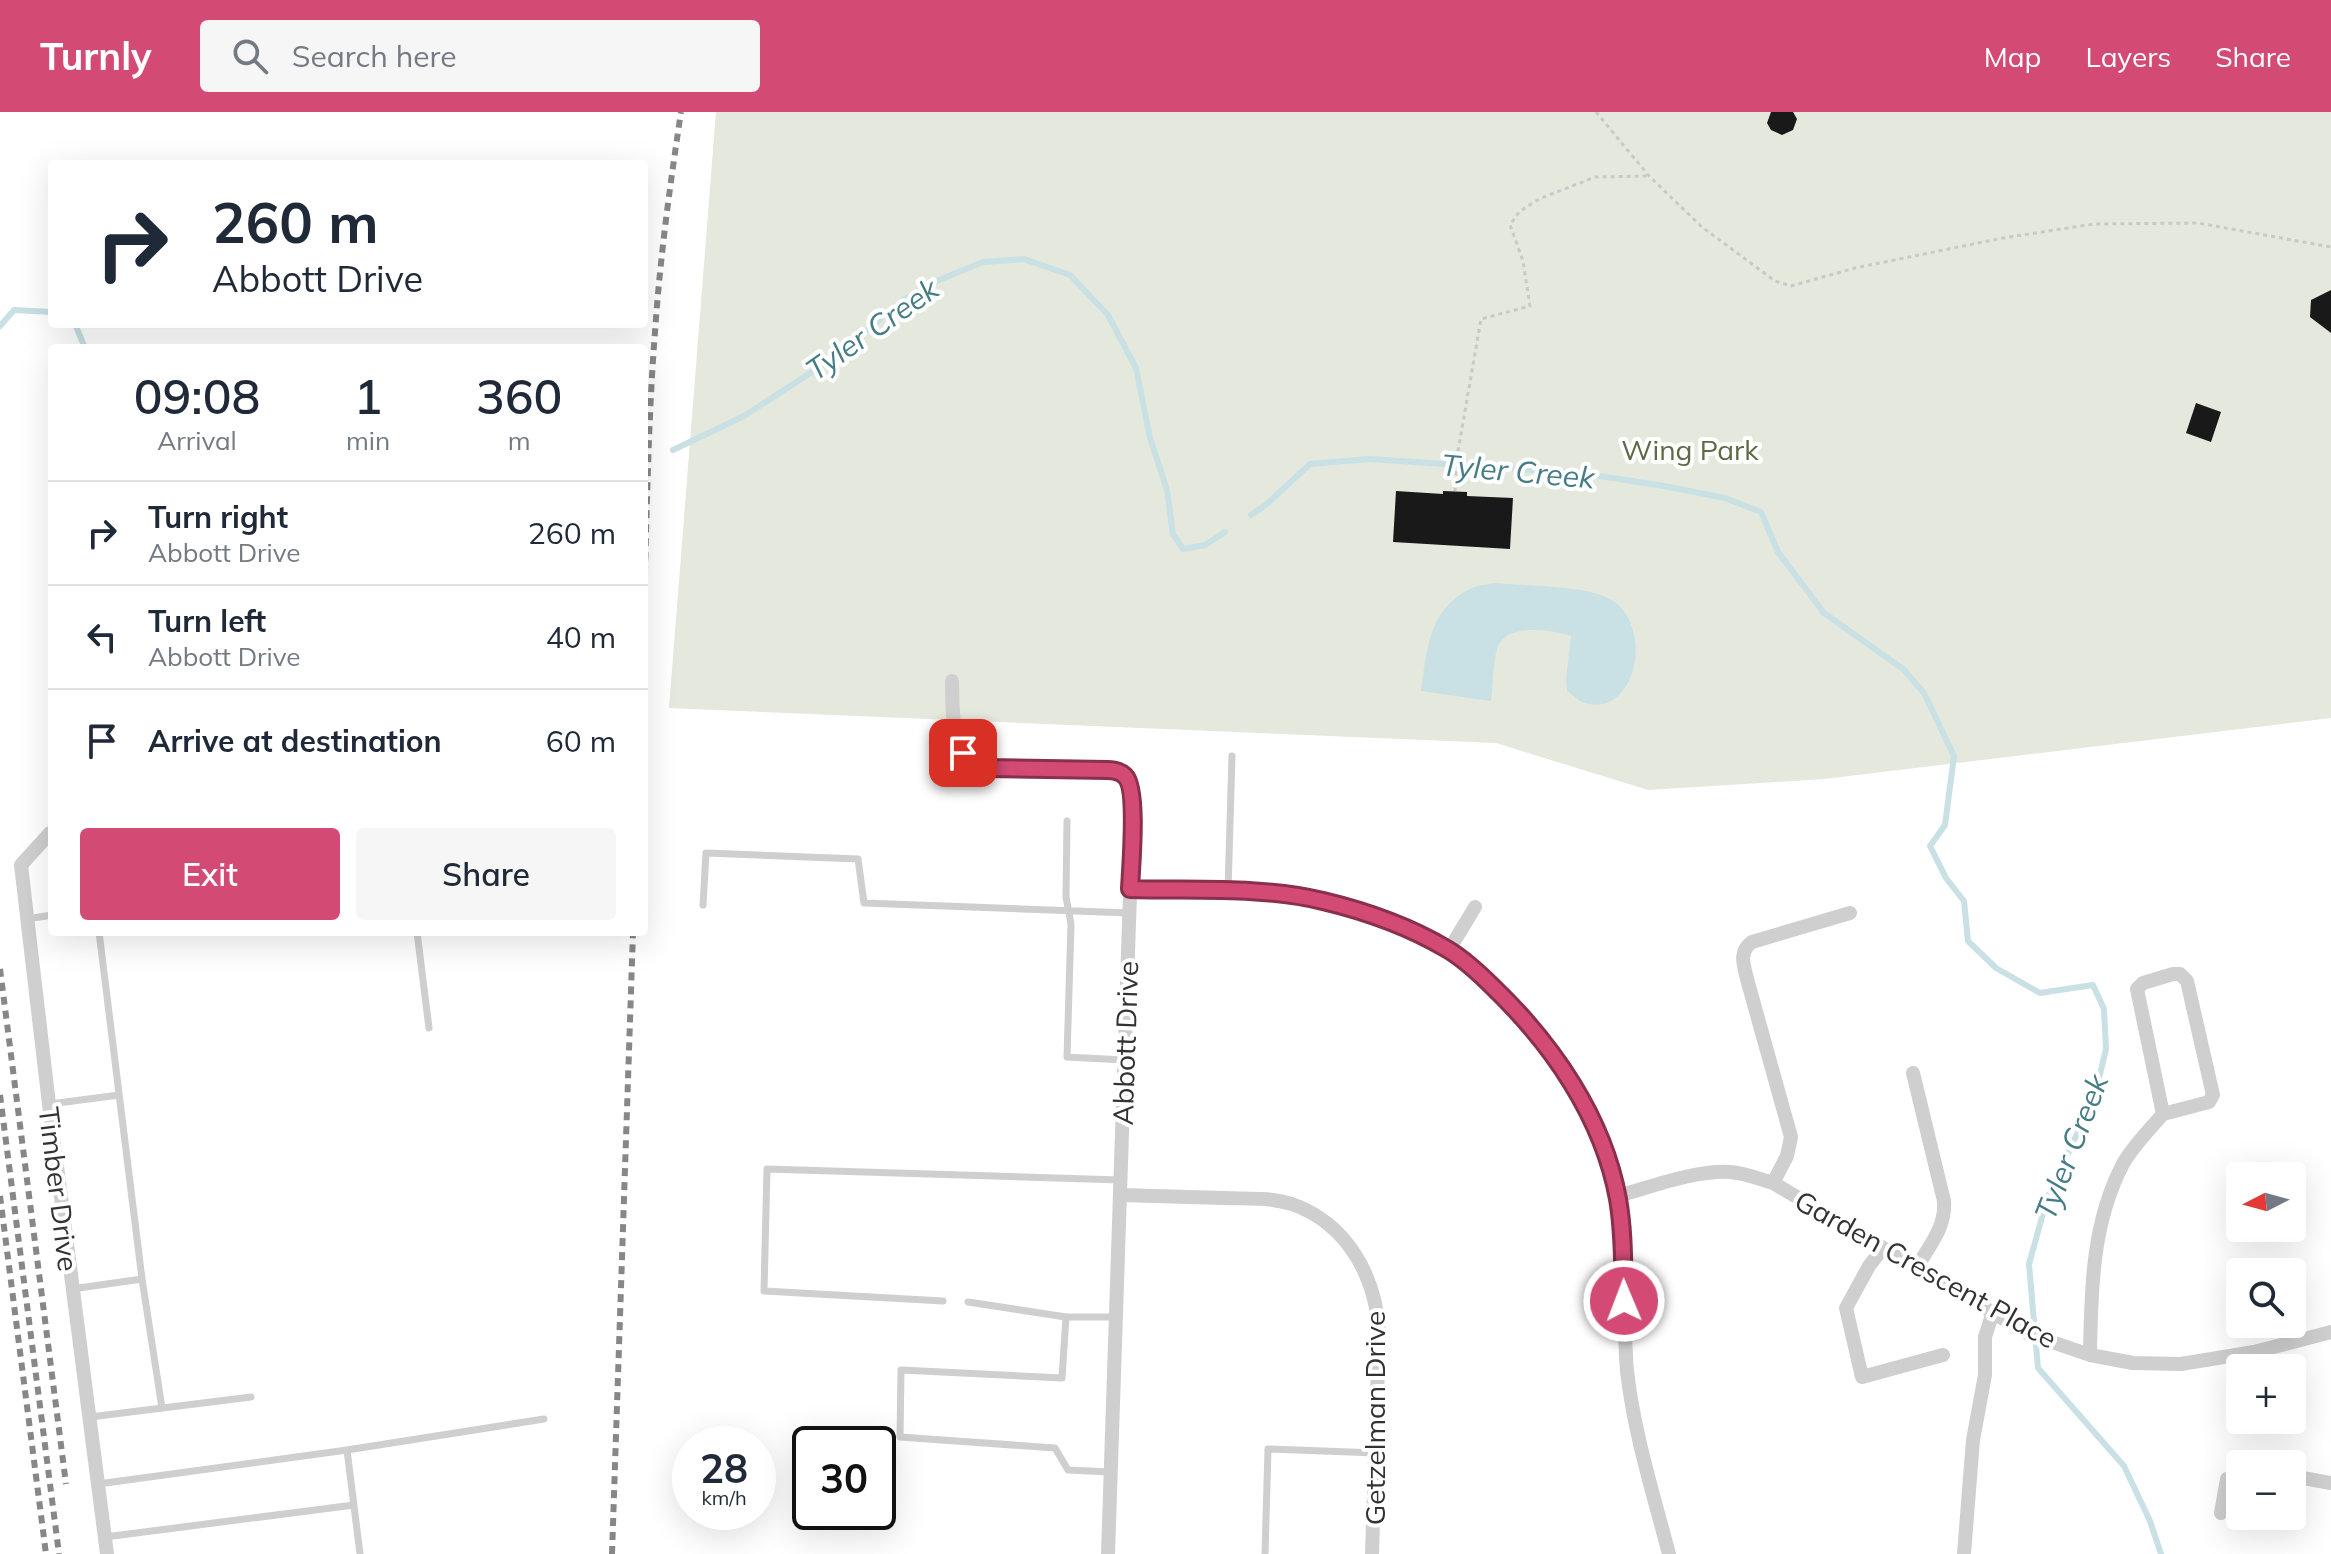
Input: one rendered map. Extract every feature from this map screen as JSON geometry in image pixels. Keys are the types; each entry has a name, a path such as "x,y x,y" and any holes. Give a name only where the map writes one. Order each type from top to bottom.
{"street":[{"name":"Abbott Drive","path":"952,681 959,743 963,753 974,764 988,768 1114,770 1125,776 1131,787 1133,803 1108,1554"},
{"name":"Timber Drive","path":"48,835 21,865 107,1554"},
{"path":"1130,889 1295,896 1323,901 1383,920 1449,950 1515,1008 1547,1046 1575,1088 1593,1123 1617,1196 1622,1233 1624,1325 1631,1404 1669,1554"},
{"path":"1449,950 1475,907"},
{"path":"1773,1183 1787,1156 1791,1137 1747,979 1743,952 1752,942 1850,913"},
{"path":"2090,1355 2095,1253 2101,1220 2125,1162 2163,1114 2209,1102 2213,1095 2187,981 2180,974 2143,983 2137,989 2163,1114"},
{"path":"1913,1073 1945,1214 1941,1227 1917,1267"},
{"name":"Garden Crescent Place","path":"1617,1196 1718,1172 1748,1175 1773,1183 2029,1334 2090,1355 2133,1363 2192,1363 2254,1352 2331,1332"},
{"name":"Getzelman Drive","path":"1120,1188 1276,1200 1309,1212 1341,1235 1362,1266 1378,1310 1372,1554"},
{"path":"1883,1248 1869,1266 1846,1308 1862,1377 1943,1355"},
{"path":"1964,1554 1973,1440 1985,1375 1985,1337 1999,1316"},
{"path":"2306,1479 2331,1483"},
{"path":"2221,1513 2226,1485"}],"lane":[{"path":"1228,891 1232,756"},
{"path":"1067,821 1066,897 1071,924 1067,1057 1124,1060"},
{"path":"703,905 706,853 858,859 864,903 1129,913"},
{"path":"26,920 48,916"},
{"path":"99,936 142,1279 162,1408"},
{"path":"418,936 429,1028"},
{"path":"49,1104 119,1095"},
{"path":"943,1301 764,1291 767,1169 1120,1188"},
{"path":"72,1289 142,1279"},
{"path":"968,1302 1066,1317 1115,1317"},
{"path":"1066,1317 1062,1378 901,1370 900,1437 1055,1448 1068,1470 1110,1472"},
{"path":"90,1417 251,1397"},
{"path":"98,1484 544,1419"},
{"path":"1265,1554 1268,1449 1376,1453"},
{"path":"347,1450 360,1554"},
{"path":"105,1537 354,1505"}],"path":[{"path":"1596,112 1649,176 1702,227 1775,281 1791,286 1855,268 2003,238 2094,224 2198,223 2331,247"},
{"path":"1455,490 1458,451 1481,319 1530,306 1523,261 1510,225 1519,212 1539,199 1595,177 1649,176"}],"green space":[{"name":"Wing Park","path":"716,112 2331,112 2331,718 1824,779 1648,790 1496,743 669,708"}],"water":[{"path":"1494,583 1586,591 1610,599 1624,612 1633,629 1636,648 1634,668 1627,685 1616,698 1601,704 1582,702 1567,691 1571,636 1533,630 1513,633 1499,644 1491,701 1421,691 1432,632 1445,608 1470,589"}],"building":[{"path":"1771,112 1793,112 1797,119 1793,130 1782,135 1771,130 1767,123"},
{"path":"2331,290 2331,333 2310,317 2311,300"},
{"path":"2196,403 2221,412 2211,442 2186,433"},
{"path":"1396,491 1467,492 1467,496 1513,498 1510,549 1393,542"}],"waterway":[{"name":"Tyler Creek","path":"673,450 744,416 835,357 903,300 939,280 983,262 1024,259 1070,275 1108,315 1136,368 1150,438 1167,490 1173,534 1183,549 1205,545 1225,532"},
{"name":"Tyler Creek","path":"0,326 14,310 48,312"},
{"name":"Tyler Creek","path":"77,328 83,344"},
{"name":"Tyler Creek","path":"1251,515 1310,464 1370,459 1580,473 1725,498 1761,512 1778,552 1824,613 1903,669 1924,693 1954,756 1945,825 1930,846 1946,878 1964,901 1968,941 1996,968 2040,993 2093,985 2104,1009 2106,1049 2095,1095 2047,1199 2029,1264 2038,1368 2124,1466 2150,1521 2161,1554"}],"railway":[{"path":"648,467 660,277 681,112"},
{"path":"612,1554 633,936"},
{"path":"0,969 66,1484"},
{"path":"0,1095 59,1554"},
{"path":"0,1196 46,1554"}],"route":[{"path":"963,753 980,767 1114,770 1125,776 1131,787 1133,803 1130,889 1228,891 1323,901 1412,932 1449,950 1481,975 1515,1008 1547,1046 1575,1088 1593,1123 1617,1196 1622,1233 1624,1301"}]}
